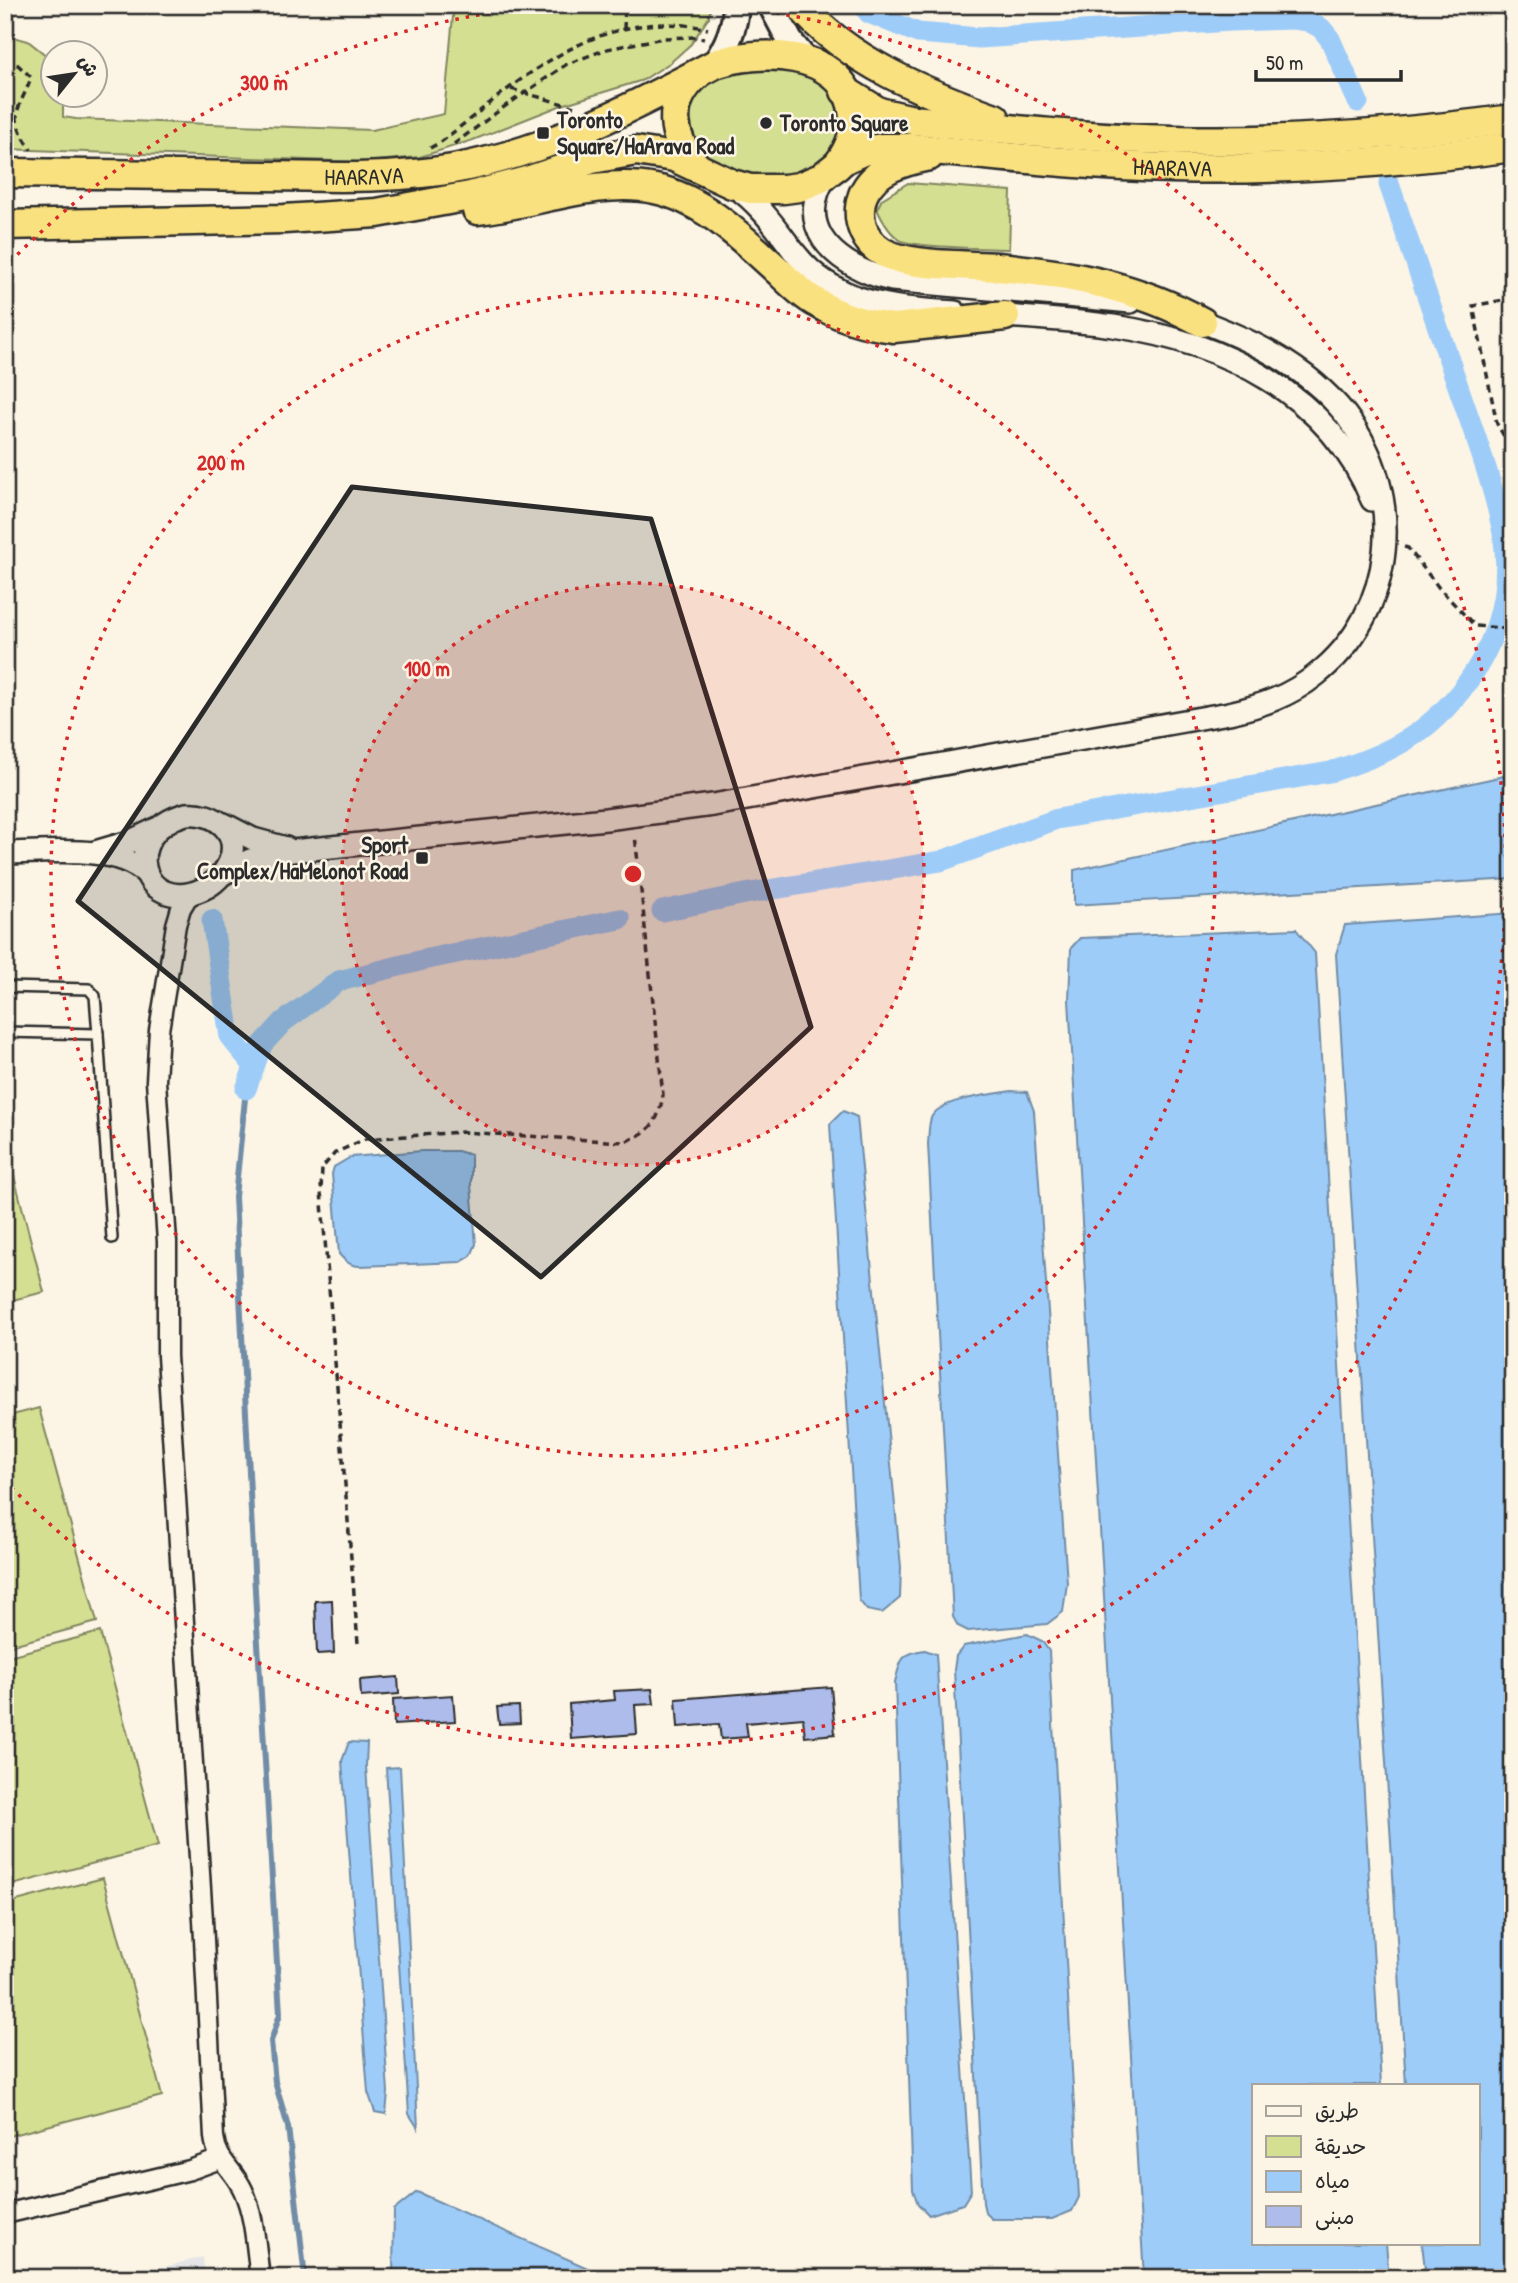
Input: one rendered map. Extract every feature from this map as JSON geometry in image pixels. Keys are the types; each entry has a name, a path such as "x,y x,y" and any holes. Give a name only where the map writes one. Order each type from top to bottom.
{"highway":[{"path":"800,5 827,34 881,68 953,102 1034,131"},
{"name":"HAARAVA","path":"5,173 341,177 420,174 515,153 610,117 718,55 781,55 806,61 826,71 845,91 879,112 898,117 1034,131 1174,140 1262,140 1387,133 1513,119"},
{"path":"696,166 678,140 675,114 685,89 718,55"},
{"path":"833,169 848,151 854,134 855,116 845,91"},
{"name":"HAARAVA","path":"5,225 284,219 376,213 470,196 623,152 662,154 750,189 784,189 811,183 854,155 882,148 1129,167 1218,169 1307,167 1390,161 1513,147"},
{"path":"954,152 915,159 889,168 876,176 866,188 859,218 864,233 873,246 890,256 913,261 1037,271 1087,280 1162,302 1202,322"},
{"path":"376,213 473,210 617,185 638,186 675,194 693,204 744,240 817,303 860,322 894,328 1005,316"}],"main road":[{"path":"718,55 736,17 736,5"},
{"path":"771,5 790,41 806,61"}],"street":[{"path":"260,2278 249,2208 235,2176 215,2149 167,1356 167,1242 156,1081 159,1030 176,925 187,898 240,864 260,857 302,849 634,816 777,794 1261,705 1290,692 1316,675 1339,654 1358,630 1372,603 1381,574 1386,516 1382,489 1373,463 1345,414 1325,392 1302,373 1257,346 1167,310 1116,299 892,280 853,268 825,243 817,227 815,210 818,192 833,169"},
{"path":"732,184 765,212 808,268 849,296 900,308 1092,323 1156,334 1209,351 1264,377 1309,409 1347,451 1363,478 1384,543"},
{"path":"5,853 94,852 129,842 177,816 194,813 211,816 263,843 302,849"},
{"path":"221,875 230,861 232,845 224,824"},
{"path":"161,826 149,839 146,847 144,862 147,874 152,883 165,891 181,894 195,892"},
{"path":"94,852 128,861 147,874"},
{"path":"165,891 174,905 176,925"},
{"path":"5,2214 190,2170 220,2159"}],"lane":[{"path":"5,987 89,989 94,996 112,1238"},
{"path":"5,1032 98,1034"}],"path":[{"path":"624,29 625,5"},
{"path":"429,148 441,142 552,57 603,34 654,25 706,28 718,55"},
{"path":"450,147 567,64 607,49 663,38 696,37 718,55"},
{"path":"5,61 18,65 31,77 17,115 18,123 43,173"},
{"path":"509,89 610,117"},
{"path":"1513,298 1473,306 1497,424 1513,453"},
{"path":"1384,543 1408,548 1439,588 1475,626 1513,629"},
{"path":"358,1643 321,1191 322,1168 335,1153 365,1139 462,1132 624,1142 640,1136 654,1123 660,1112 663,1095 634,816"}],"highlighted area":[{"path":"352,487 651,519 811,1027 541,1277 78,901"}],"shaded area":[{"path":"203,2257 205,2278 121,2278"}],"green space":[{"path":"454,5 711,5 709,17 691,44 671,62 643,80 562,105 473,140 420,157 363,162 5,149 5,35 28,41 38,49 38,108 63,108 63,117 372,130 444,114"},
{"path":"803,68 835,89 846,133 817,172 751,181 691,149 686,104 718,71"},
{"path":"908,183 1011,191 1009,249 935,246 900,240 889,230 877,209 882,199"},
{"path":"5,1141 44,1292 5,1302"},
{"path":"39,1408 97,1622 5,1647 5,1417"},
{"path":"100,1632 158,1846 5,1887 5,1657"},
{"path":"103,1878 162,2096 5,2137 5,1904"}],"water":[{"path":"1513,774 1513,879 1074,905 1074,870"},
{"path":"1513,913 1513,2278 1426,2278 1422,2244 1480,2244 1480,2084 1406,2084 1336,954 1345,925"},
{"path":"1296,929 1315,953 1381,2084 1252,2084 1252,2244 1386,2244 1389,2278 1144,2278 1069,1000 1071,948 1080,938"},
{"path":"1011,1091 1027,1092 1034,1111 1067,1583 1063,1612 1047,1624 968,1631 958,1626 953,1617 929,1129 932,1116 946,1105 968,1098"},
{"path":"843,1111 857,1117 901,1567 900,1598 882,1613 867,1610 859,1600 830,1124"},
{"path":"458,1151 471,1155 476,1244 471,1256 461,1262 360,1266 348,1263 339,1254 332,1174 334,1167 351,1157"},
{"path":"1027,1634 1042,1641 1049,1651 1079,2197 1072,2211 1052,2219 992,2219 985,2212 983,2203 954,1670 956,1656 964,1646"},
{"path":"925,1650 936,1654 971,2191 963,2204 929,2215 918,2204 913,2190 895,1683 903,1659 910,1653"},
{"path":"349,1742 367,1743 366,1766 388,2092 386,2114 375,2112 368,2092 342,1761"},
{"path":"400,1767 418,2128 409,2114 386,1768"},
{"path":"417,2192 610,2278 393,2278 394,2210"}],"building":[{"path":"332,1600 334,1653 317,1654 315,1601"},
{"path":"398,1677 399,1694 361,1697 360,1680"},
{"path":"831,1687 835,1734 805,1737 803,1718 746,1723 748,1737 721,1739 719,1724 678,1727 676,1699"},
{"path":"652,1689 654,1704 635,1705 637,1734 571,1739 569,1704 615,1700 614,1691"},
{"path":"453,1695 455,1721 394,1725 393,1699"},
{"path":"519,1706 520,1723 499,1724 497,1707"}],"waterway":[{"path":"862,5 869,13 918,33 980,38 1230,21 1308,21 1321,28 1330,39 1358,102"},
{"path":"662,911 750,893 941,861 1057,819 1330,772 1399,744 1423,729 1445,709 1462,690 1488,648 1502,602 1505,554 1502,528 1488,474 1389,184"},
{"path":"246,1089 262,1045 283,1022 339,981 423,960 620,919"},
{"path":"212,920 230,1037 254,1066"},
{"path":"246,1089 235,1197 280,2014 271,2041 275,2082 288,2127 305,2278"}],"place":[{"name":"Toronto Square","path":"766,123"},
{"name":"Toronto Square/HaArava Road","path":"543,133"},
{"name":"Sport Complex/HaMelonot Road","path":"422,858"}]}
